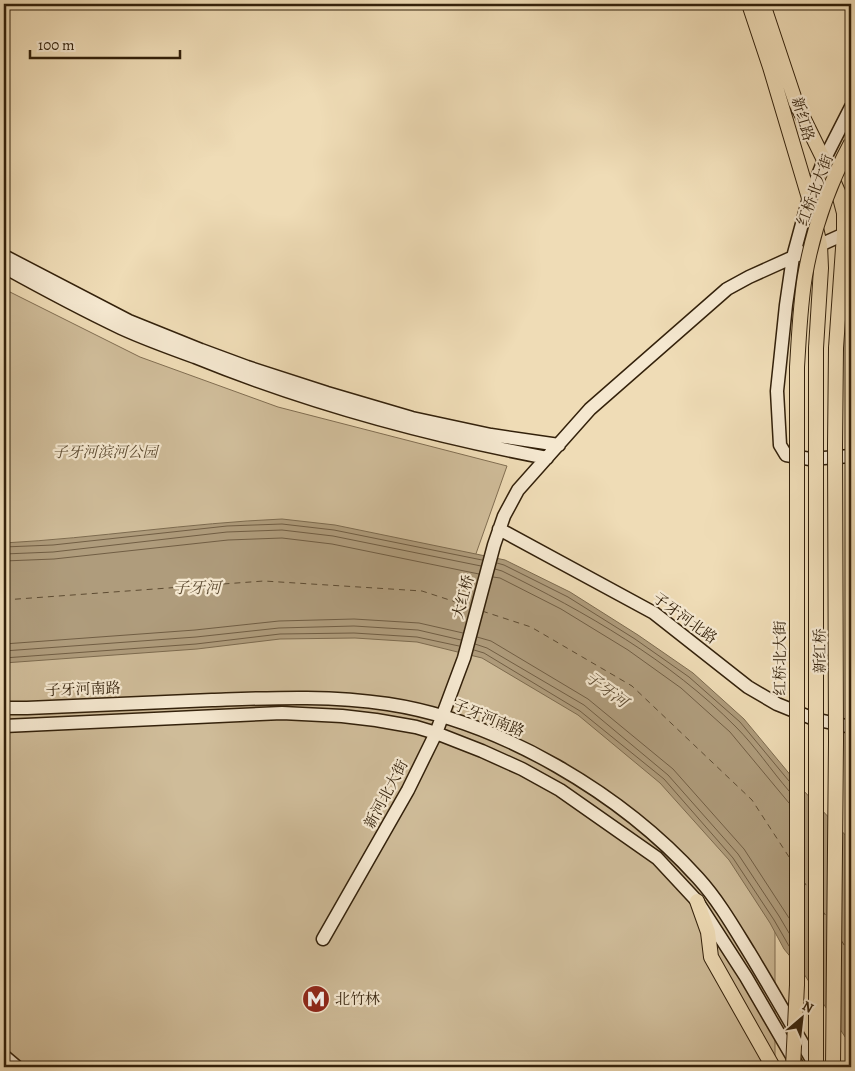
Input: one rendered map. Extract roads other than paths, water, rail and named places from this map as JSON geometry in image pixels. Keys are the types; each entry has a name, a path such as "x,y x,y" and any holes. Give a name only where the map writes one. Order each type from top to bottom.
{"main road":[{"name":"新红路","path":"750,4 809,198 820,245"},
{"name":"新红路","path":"763,4 796,103 839,194 848,233"},
{"name":"红桥北大街","path":"793,1067 797,985 797,367 800,319 805,276 814,234 829,192 851,143"},
{"name":"新红桥","path":"833,1067 836,741 836,348 848,233"},
{"name":"新红桥","path":"816,1067 816,348 821,268 820,245"},
{"path":"697,901 708,932 712,957 773,1067"}],"street":[{"path":"851,106 824,160 809,198 793,257 777,391 780,445 786,455 810,459 851,456"},
{"path":"839,194 851,204"},
{"name":"红桥北大街","path":"494,544 499,529 518,490 590,409 727,289 749,277 848,233"},
{"path":"4,256 129,321 247,367 412,418 491,435 560,445"},
{"path":"4,267 59,298 123,329 239,376 320,403 386,421 483,446 547,458"},
{"name":"子牙河北路","path":"499,529 654,613 748,688 778,704 814,718 851,727"},
{"name":"大红桥","path":"464,658 494,544"},
{"name":"新河北大街","path":"323,939 408,790 436,733 464,658"},
{"name":"子牙河南路","path":"4,708 310,698 369,701 443,716 498,737 533,754 602,793 641,823 698,878 723,910 816,1067"},
{"path":"416,727 423,726 427,722 427,716 420,710"},
{"path":"4,726 282,713 342,716 416,727 482,751 522,769 560,790 656,858 697,901 746,977 798,1067"},
{"path":"4,1056 17,1067"}],"water":[{"name":"子牙河","path":"282,519 335,525 505,560 570,592 638,635 693,673 744,719 802,789 851,841 851,1046 802,971 784,949 770,923 729,860 660,783 578,715 482,658 417,642 355,638 280,639 197,649 4,663 4,543"}],"place":[{"name":"北竹林","path":"316,999"}],"park label":[{"name":"子牙河滨河公园","path":"105,452"}]}
